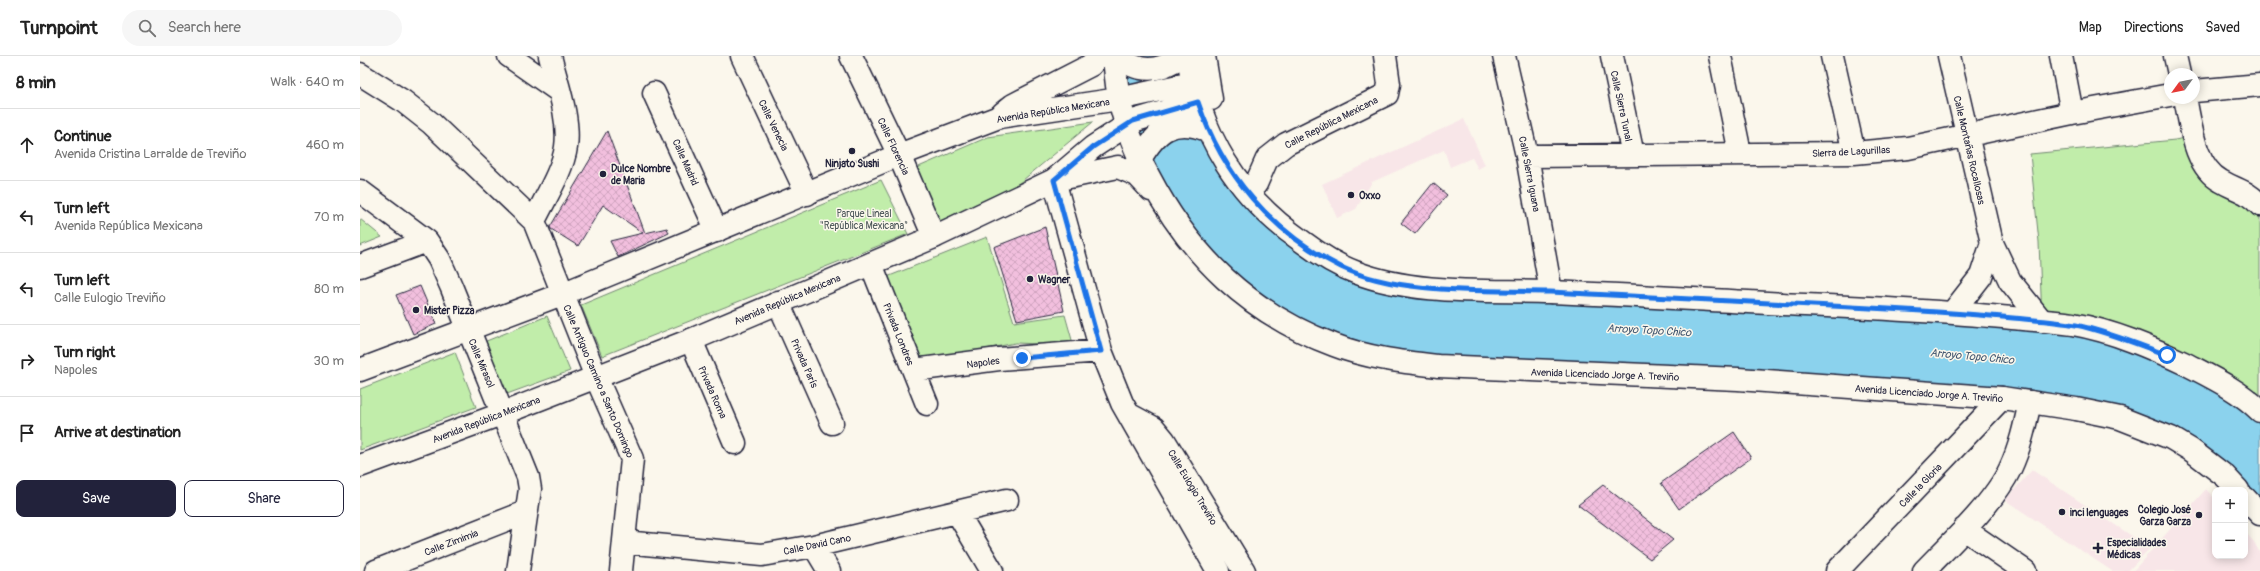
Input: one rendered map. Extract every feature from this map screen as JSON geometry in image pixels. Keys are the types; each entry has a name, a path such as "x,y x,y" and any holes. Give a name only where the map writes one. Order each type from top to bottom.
{"street":[{"path":"510,56 559,91"},
{"path":"534,221 562,164 566,148 567,131 550,56"},
{"name":"Calle Venecia","path":"742,56 807,194"},
{"name":"Calle Florencia","path":"851,56 899,155 934,237"},
{"path":"999,117 1013,105 1091,65 1098,56"},
{"path":"1119,58 1144,70 1164,67 1183,56 1190,94 1202,128 1251,198 1278,225 1316,252 1340,266 1356,273 1402,284 1456,290 1551,292 1953,312 2074,324 2117,336 2174,359 2209,376 2256,404"},
{"path":"1204,56 1208,87 1216,116 1234,151 1256,184 1316,252"},
{"name":"Calle República Mexicana","path":"1256,184 1267,159 1286,144 1387,94 1389,84 1385,56"},
{"name":"Calle Sierra Iguana","path":"1504,56 1527,156 1551,292"},
{"name":"Calle Sierra Tunal","path":"1612,56 1633,155"},
{"path":"1720,56 1740,153"},
{"path":"1832,56 1854,153"},
{"name":"Calle Montañas Rocallosas","path":"1949,56 1966,136 1992,243 2010,281 2042,321"},
{"path":"2061,56 2072,113"},
{"path":"2176,56 2179,68"},
{"name":"Avenida Licenciado Jorge A. Treviño","path":"1119,58 1126,98 1162,201 1194,247 1232,287 1295,328 1335,346 1368,355 1438,366 1738,379 2002,398 2030,402 2120,418 2152,429 2191,450 2225,476 2235,487"},
{"name":"Calle Antiguo Camino a Santo Domingo","path":"360,74 403,101 431,123 534,221 596,377 632,459 621,571"},
{"path":"2200,90 2260,85"},
{"name":"Calle Madrid","path":"654,93 717,231"},
{"name":"Avenida República Mexicana","path":"360,370 562,294 899,155 999,117 1126,98 1190,94"},
{"name":"Avenida República Mexicana","path":"360,466 504,413 691,340 934,237 1054,180 1093,147 1134,122 1190,94"},
{"name":"Sierra de Lagurillas","path":"1527,156 1854,153 1908,148 2164,95"},
{"path":"2186,104 2198,150 2209,170 2221,181 2256,196"},
{"path":"1145,150 1170,127 1185,124 1202,128"},
{"path":"1054,180 1118,167 1124,168 1137,175 1162,201"},
{"name":"Calle Eulogio Treviño","path":"1054,180 1101,351 1118,396 1218,571"},
{"name":"Calle Mirasol","path":"360,191 427,241 439,259 504,413 528,477 530,489 518,571"},
{"path":"360,266 427,241"},
{"path":"1953,312 1980,276 1992,243"},
{"name":"Privada Londres","path":"871,264 927,404"},
{"name":"Privada París","path":"778,302 832,423"},
{"name":"Privada Roma","path":"691,340 735,443"},
{"name":"Napoles","path":"914,370 999,359 1101,351"},
{"name":"Calle la Gloria","path":"1837,571 2002,398"},
{"path":"1924,571 1964,529 2000,485 2010,470 2021,440 2030,402"},
{"name":"Calle Eulogio Treviño","path":"1130,415 1154,428 1164,440 1244,571"},
{"name":"Calle David Cano","path":"624,542 761,563 814,546 1007,500"},
{"path":"2248,501 2260,514"},
{"name":"Calle Zimimia","path":"376,571 526,512"},
{"path":"957,512 992,571"},
{"path":"1964,529 2025,571"},
{"path":"814,546 829,571"}],"shaded area":[{"path":"1464,119 1485,165 1478,169 1472,158 1450,167 1444,150 1372,182 1356,209 1337,218 1322,184"},
{"path":"2032,470 2150,548 2128,571 2112,571 2005,500"},
{"name":"Colegio José Garza Garza","path":"2206,489 2212,496 2212,559 2248,559 2248,535 2254,542 2260,553 2260,571 2133,571"}],"green space":[{"path":"1093,122 1017,185 936,223 914,169 988,137"},
{"path":"2193,136 2198,150 2260,205 2260,411 2042,321 2039,242 2030,154 2175,140"},
{"name":"Parque Lineal \"República Mexicana\"","path":"881,180 908,234 602,356 581,305"},
{"path":"360,219 382,237 360,246"},
{"path":"987,237 1014,322 1065,315 1072,340 1068,345 1015,343 921,362 887,277"},
{"path":"547,316 570,371 507,394 484,342"},
{"path":"455,352 476,407 360,450 360,389"}],"water":[{"name":"Arroyo Topo Chico","path":"1114,56 1188,56 1223,159 1340,266 1551,292 2117,336 2260,411 2260,514 2248,495 2248,487 2240,487 2120,418 1378,357 1257,305 1162,201"}],"building":[{"path":"607,131 645,233 667,228 669,233 618,257 610,241 643,233 603,205 578,246 550,227"},
{"name":"Oxxo","path":"1433,183 1447,195 1415,234 1401,223"},
{"name":"Wagner","path":"1045,227 1064,311 1017,320 994,247"},
{"name":"Mister Pizza","path":"420,286 436,324 413,334 396,295"},
{"path":"1734,432 1751,458 1679,509 1661,483"},
{"path":"1603,485 1673,540 1650,559 1578,505"}],"place":[{"name":"Ninjato Sushi","path":"852,151"},
{"name":"Dulce Nombre de Maria","path":"603,174"},
{"name":"Oxxo","path":"1351,195"},
{"name":"Wagner","path":"1030,279"},
{"name":"Mister Pizza","path":"416,310"},
{"name":"inci lenguages","path":"2062,512"},
{"name":"Colegio José Garza Garza","path":"2199,515"},
{"name":"Especialidades Médicas","path":"2098,548"}],"route":[{"path":"1022,358 1101,351 1054,180 1093,147 1133,121 1198,102 1208,130 1223,159 1251,198 1263,211 1278,225 1316,252 1340,266 1369,277 1402,284 1456,290 1551,292 1953,312 2074,324 2117,336 2167,355"}]}
